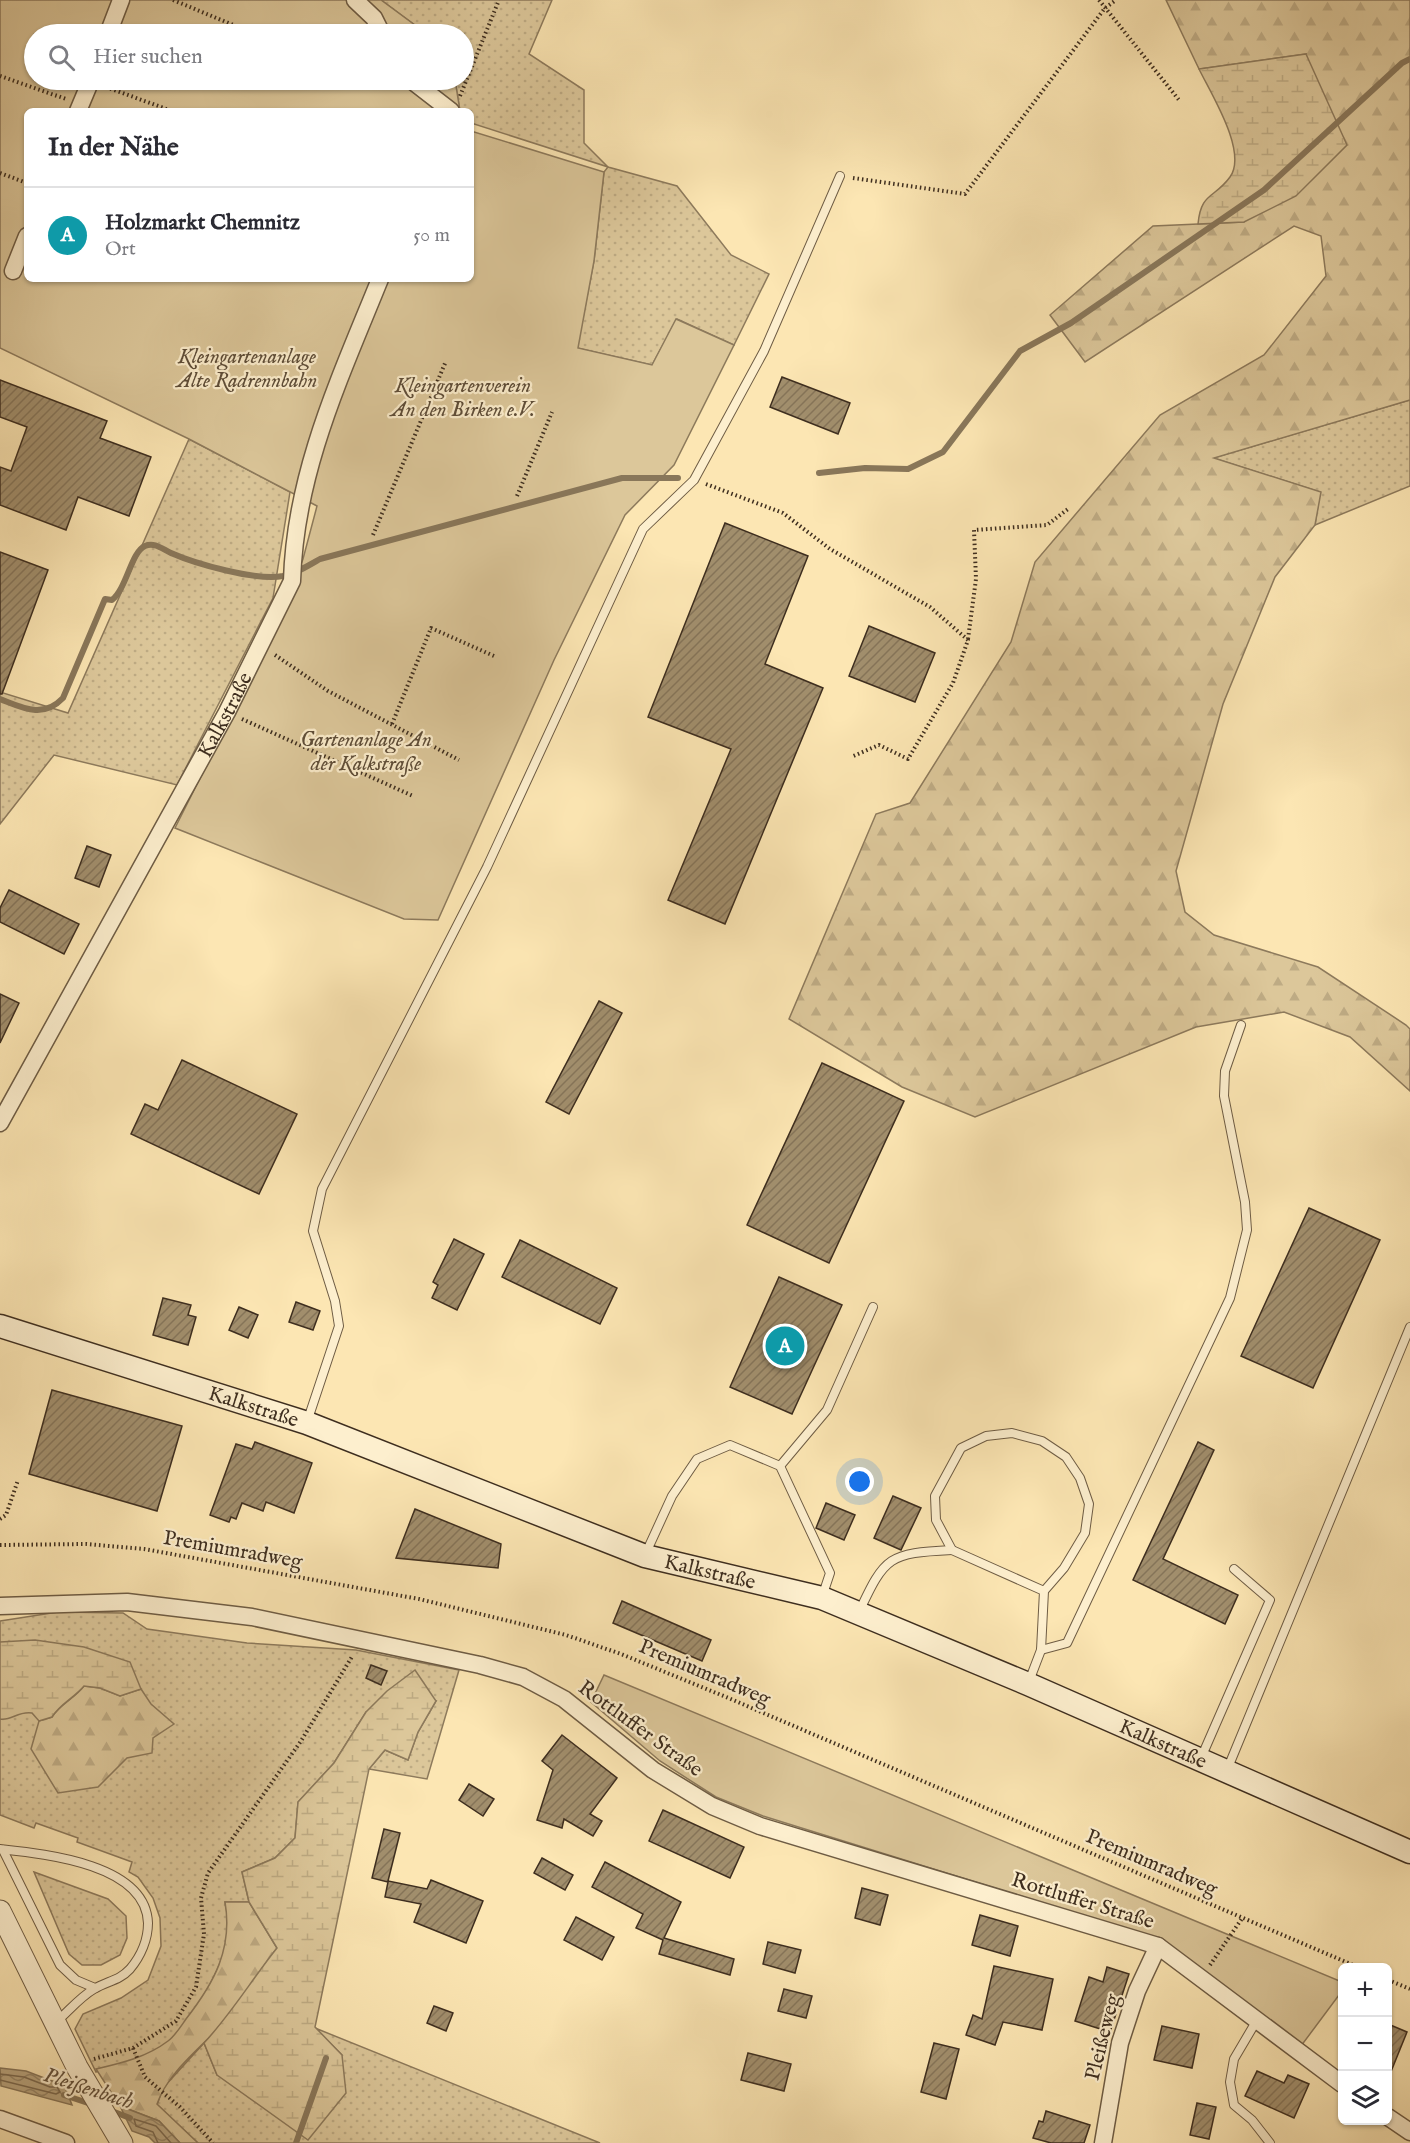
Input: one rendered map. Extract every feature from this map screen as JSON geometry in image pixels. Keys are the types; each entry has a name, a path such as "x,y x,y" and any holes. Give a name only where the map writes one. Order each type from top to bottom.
{"main road":[{"name":"Kalkstraße","path":"0,1326 307,1423 645,1556 822,1598 1408,1847"}],"street":[{"path":"112,24 121,0"},
{"path":"355,0 374,18 377,24"},
{"path":"80,108 87,90"},
{"path":"429,90 455,105"},
{"path":"13,272 24,244"},
{"name":"Kalkstraße","path":"0,1123 227,712 292,581 293,558 308,468 379,282"},
{"name":"Rottluffer Straße","path":"0,1606 127,1602 252,1617 474,1663 523,1677 564,1699 653,1770 712,1806 760,1826 1158,1946 1338,2081"},
{"path":"0,1911 77,2067 119,2142"},
{"name":"Pleißeweg","path":"1103,2143 1120,2043 1137,1992 1158,1946"},
{"path":"0,2119 63,2143"},
{"path":"1392,2121 1410,2132"}],"lane":[{"path":"307,1423 339,1326 335,1300 313,1231 322,1189 487,867 643,529 694,480 764,351 840,176"},
{"path":"1041,1650 1067,1643 1230,1298 1247,1230 1245,1202 1224,1096 1225,1071 1241,1025"},
{"path":"780,1466 827,1410 873,1307"},
{"path":"1227,1770 1410,1327"},
{"path":"952,1550 936,1520 935,1497 961,1448 986,1436 1012,1433 1042,1441 1066,1457 1080,1478 1089,1504 1085,1533 1064,1568 1044,1591 1041,1650 1028,1684"},
{"path":"645,1556 672,1496 697,1459 730,1445 780,1466 830,1573 822,1598"},
{"path":"859,1613 880,1569 889,1560 925,1551 952,1550 1044,1591"},
{"path":"1201,1758 1270,1600 1234,1569"},
{"path":"1,1850 60,1965 76,1980 95,1988"},
{"path":"1,1850 37,1852 117,1875 130,1884 147,1908 145,1943 130,1969 116,1981 95,1988 56,2023"},
{"path":"1257,2020 1234,2059 1230,2082 1234,2105 1252,2120 1270,2143"}],"path":[{"path":"173,0 231,24"},
{"path":"474,59 498,0"},
{"path":"1099,0 1179,100"},
{"path":"840,176 965,194 1105,8 1116,0"},
{"path":"0,76 24,86"},
{"path":"35,90 80,108"},
{"path":"117,90 164,108"},
{"path":"455,105 461,90"},
{"path":"0,173 24,182"},
{"path":"373,535 446,361"},
{"path":"517,496 552,412"},
{"path":"694,480 783,513 830,549 930,607 968,640"},
{"path":"851,757 879,745 908,759 953,683 968,640 976,579 974,530 1047,525 1068,509"},
{"path":"392,724 431,628 494,656"},
{"path":"260,646 328,691 459,760"},
{"path":"227,712 413,796"},
{"path":"0,1519 6,1515 18,1480"},
{"name":"Premiumradweg","path":"0,1545 87,1544 178,1554 419,1599 566,1635 621,1654 726,1697 1349,1963"},
{"path":"77,2067 93,2059 133,2048 176,2021 196,1987 204,1934 201,1898 208,1873 301,1741 363,1639"},
{"path":"1201,1978 1243,1917"},
{"path":"1392,1982 1410,1989"},
{"path":"133,2048 145,2077 180,2107 213,2143"}],"green space":[{"path":"0,0 381,0 413,24 24,24 24,90 457,90 460,108 24,108 24,282 474,282 474,132 604,172 594,261 578,348 652,365 676,319 734,345 674,465 625,515 554,660 438,920 404,919 175,828 278,623 303,559 317,506 189,439 0,348"},
{"path":"381,0 552,0 529,54 584,90 584,143 608,167 474,124 474,108 460,108 457,90 474,90 474,24 413,24"},
{"path":"1166,0 1410,0 1410,400 1214,458 1321,492 1315,525 1275,577 1223,704 1176,871 1185,912 1214,935 1318,967 1406,1025 1410,1029 1410,1091 1350,1037 1284,1012 1196,1027 975,1117 902,1087 789,1019 876,814 910,803 1011,642 1035,562 1160,415 1264,355 1326,276 1321,236 1294,226 1085,362 1050,315 1153,226 1244,222 1306,54 1199,69"},
{"path":"1306,54 1347,145 1296,196 1244,222 1198,224 1205,201 1230,177 1234,166 1234,153 1226,123 1199,69"},
{"path":"608,167 677,186 731,255 769,274 734,345 677,319 652,365 577,348 594,261 604,172"},
{"path":"1410,400 1410,486 1315,525 1320,492 1213,458"},
{"path":"189,439 290,492 273,598 177,785 54,755 0,824 0,692 68,713"},
{"path":"58,1612 123,1613 147,1629 247,1643 356,1650 459,1670 427,1779 369,1769 385,1750 408,1760 418,1732 436,1701 366,1712 334,1763 298,1802 295,1838 275,1858 242,1872 249,1902 225,1902 229,1925 223,1955 199,2005 188,2020 161,2049 134,2061 96,2072 75,2029 83,2014 121,1998 148,1980 161,1946 160,1918 153,1898 138,1877 129,1872 132,1862 77,1842 78,1838 36,1823 34,1828 0,1815 0,1621"},
{"path":"35,1640 84,1647 130,1662 141,1689 120,1696 100,1688 84,1686 52,1717 39,1721 32,1713 27,1713 0,1719 0,1642"},
{"path":"415,1670 436,1701 418,1732 408,1760 385,1750 369,1769 315,2027 342,2055 346,2093 308,2140 217,2075 204,2043 224,2020 277,1948 249,1902 242,1872 275,1858 295,1838 298,1802 334,1763 366,1712 387,1691"},
{"path":"604,1675 1338,1980 1338,1996 1301,2046 1162,1940 763,1816 716,1797 660,1761 591,1702"},
{"path":"84,1686 100,1688 120,1696 141,1689 151,1704 174,1724 153,1738 152,1753 127,1758 98,1787 58,1793 31,1749 39,1721 52,1717"},
{"path":"34,1872 108,1899 126,1916 127,1938 120,1955 101,1965 82,1965 69,1954"},
{"path":"225,1902 249,1902 277,1948 229,2016 179,2068 163,2091 157,2104 198,2143 180,2143 159,2121 120,2106 96,2069 125,2062 152,2051 168,2041 178,2031 205,1992 219,1965 226,1935"},
{"path":"315,2028 600,2143 198,2143 157,2105 163,2088 204,2043 217,2075 342,2055"}],"water":[{"path":"0,2068 26,2071 52,2081 62,2080 72,2105 1,2086"},
{"path":"120,2106 159,2121 180,2143 155,2143 149,2137 132,2131"}],"building":[{"path":"782,377 850,403 838,434 770,407"},
{"path":"0,380 107,421 100,438 151,457 129,516 78,497 66,530 0,505 0,467 11,471 27,427 0,417"},
{"path":"725,523 808,556 765,664 823,688 725,924 668,900 731,749 648,717"},
{"path":"0,552 48,570 2,694 0,694"},
{"path":"869,626 935,653 915,702 849,676"},
{"path":"87,846 111,855 99,887 75,878"},
{"path":"9,890 79,924 64,954 0,922 0,908"},
{"path":"0,994 19,1003 0,1043"},
{"path":"599,1001 622,1013 569,1114 546,1102"},
{"path":"182,1060 297,1114 259,1194 131,1134 145,1104 158,1110"},
{"path":"822,1063 904,1101 829,1263 747,1225"},
{"path":"1309,1208 1380,1240 1313,1388 1241,1356"},
{"path":"454,1239 484,1254 457,1310 432,1298 438,1285 433,1282"},
{"path":"520,1240 617,1288 600,1324 502,1277"},
{"path":"779,1277 842,1305 792,1414 730,1387"},
{"path":"163,1298 191,1305 188,1315 196,1317 188,1345 153,1335"},
{"path":"296,1302 320,1311 313,1330 289,1322"},
{"path":"239,1307 258,1315 248,1338 229,1330"},
{"path":"52,1390 182,1426 157,1511 29,1474"},
{"path":"255,1442 312,1463 294,1513 266,1502 263,1511 242,1503 236,1519 231,1517 229,1522 210,1515 236,1444 252,1449"},
{"path":"1198,1442 1214,1450 1163,1559 1238,1595 1225,1624 1133,1580"},
{"path":"893,1496 921,1508 901,1550 874,1538"},
{"path":"826,1503 855,1515 844,1540 816,1528"},
{"path":"415,1509 501,1544 498,1568 396,1558"},
{"path":"622,1601 711,1640 702,1661 613,1623"},
{"path":"371,1665 387,1671 381,1685 366,1678"},
{"path":"562,1735 617,1778 590,1814 602,1821 593,1836 564,1819 562,1828 537,1820 553,1770 542,1761"},
{"path":"469,1784 494,1799 483,1816 459,1800"},
{"path":"663,1810 744,1847 730,1878 649,1841"},
{"path":"384,1829 400,1833 388,1881 427,1889 431,1880 483,1901 466,1943 414,1922 421,1904 385,1897 388,1882 372,1878"},
{"path":"542,1858 573,1875 565,1890 534,1873"},
{"path":"605,1862 681,1902 664,1938 734,1959 730,1975 659,1954 663,1940 636,1928 643,1914 592,1887"},
{"path":"862,1888 888,1895 880,1925 855,1918"},
{"path":"980,1915 1018,1926 1010,1956 972,1945"},
{"path":"576,1917 614,1937 602,1960 564,1940"},
{"path":"768,1942 801,1950 795,1973 763,1964"},
{"path":"994,1966 1053,1979 1042,2030 1003,2022 995,2045 966,2035 973,2015 982,2019"},
{"path":"1107,1967 1129,1974 1110,2032 1075,2021 1089,1977 1103,1982"},
{"path":"784,1989 812,1996 806,2018 778,2011"},
{"path":"434,2006 453,2013 446,2031 427,2023"},
{"path":"1162,2026 1199,2034 1192,2068 1154,2060"},
{"path":"1392,2026 1407,2032 1392,2069"},
{"path":"934,2043 959,2049 946,2099 921,2092"},
{"path":"748,2053 791,2064 784,2091 741,2080"},
{"path":"1257,2071 1284,2083 1288,2075 1309,2084 1294,2118 1245,2096"},
{"path":"1197,2103 1216,2107 1209,2139 1190,2135"},
{"path":"1046,2111 1090,2125 1084,2143 1051,2143 1033,2138 1039,2121 1043,2122"}],"waterway":[{"path":"819,473 865,468 908,469 943,452 1020,351 1071,323 1264,190 1402,63 1410,59"},
{"path":"0,699 25,708 40,710 48,708 63,698 105,599 112,600 117,594 136,555 145,546 155,545 182,557 242,574 283,576 320,559 622,478 678,478"},
{"path":"296,2143 326,2058"},
{"name":"Pleißenbach","path":"64,2095 94,2105"},
{"name":"Pleißenbach","path":"109,2110 130,2118"}],"place":[{"name":"Holzmarkt Chemnitz","path":"785,1346"}],"park label":[{"name":"Kleingartenanlage Alte Radrennbahn","path":"247,368"},
{"name":"Kleingartenverein An den Birken e.V.","path":"463,397"},
{"name":"Gartenanlage An der Kalkstraße","path":"366,751"}]}
